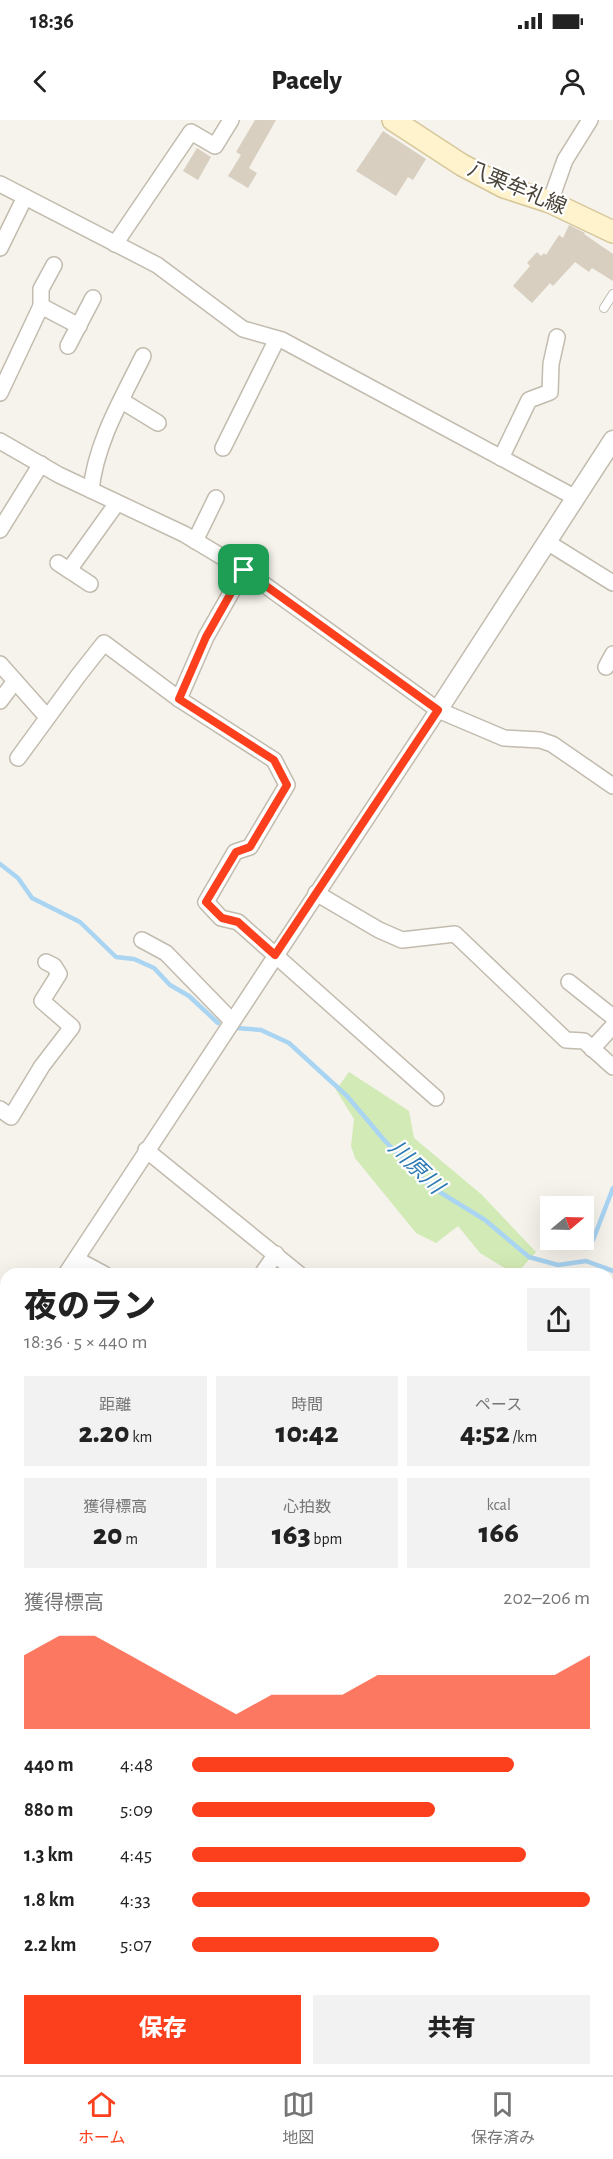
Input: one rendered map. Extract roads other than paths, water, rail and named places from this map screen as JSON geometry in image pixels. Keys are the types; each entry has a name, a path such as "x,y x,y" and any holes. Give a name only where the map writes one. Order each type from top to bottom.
{"main road":[{"name":"八栗牟礼線","path":"393,120 462,165 504,187 550,202 613,232"}],"street":[{"path":"115,243 191,132 215,146 231,120"},
{"path":"550,202 565,160 590,120"},
{"path":"0,183 157,265 243,329 277,339 576,498"},
{"path":"0,248 25,196"},
{"path":"0,393 41,306 41,289 54,265"},
{"path":"68,346 93,298"},
{"path":"41,306 79,326"},
{"path":"501,458 529,400 550,392 551,364 557,337"},
{"path":"223,448 277,339"},
{"path":"91,490 93,468 102,443 143,356"},
{"path":"122,401 158,423"},
{"path":"70,1268 613,440"},
{"path":"0,441 40,464 195,541 244,570 438,710 504,738 540,740 552,744 613,786"},
{"path":"0,530 40,464"},
{"path":"195,541 216,498"},
{"path":"90,584 63,566 117,502"},
{"path":"547,542 613,583"},
{"path":"179,699 206,637 244,570"},
{"path":"18,758 104,643 179,699 274,760 287,785 250,847 236,852 206,902 222,918 238,922 436,1098"},
{"path":"0,664 47,717"},
{"path":"0,701 15,681"},
{"path":"316,893 402,940 455,934 566,1040 584,1041 613,1067"},
{"path":"142,940 166,953 232,1021"},
{"path":"0,1109 11,1117 42,1066 72,1027 42,1001 59,974 54,966 46,962"},
{"path":"569,982 613,1017"},
{"path":"592,1049 613,1026"},
{"path":"146,1150 292,1268"},
{"path":"266,1268 276,1254"},
{"path":"76,1259 93,1268"}],"lane":[{"path":"604,308 613,294"}],"waterway":[{"name":"川原川","path":"0,864 18,878 32,898 80,922 116,957 134,959 154,968 170,985 189,996 218,1023"},
{"name":"川原川","path":"237,1028 261,1030 289,1043 347,1096 385,1141 430,1186 485,1220 529,1257 558,1265 586,1261 605,1268"},
{"path":"594,1237 613,1188"}]}
